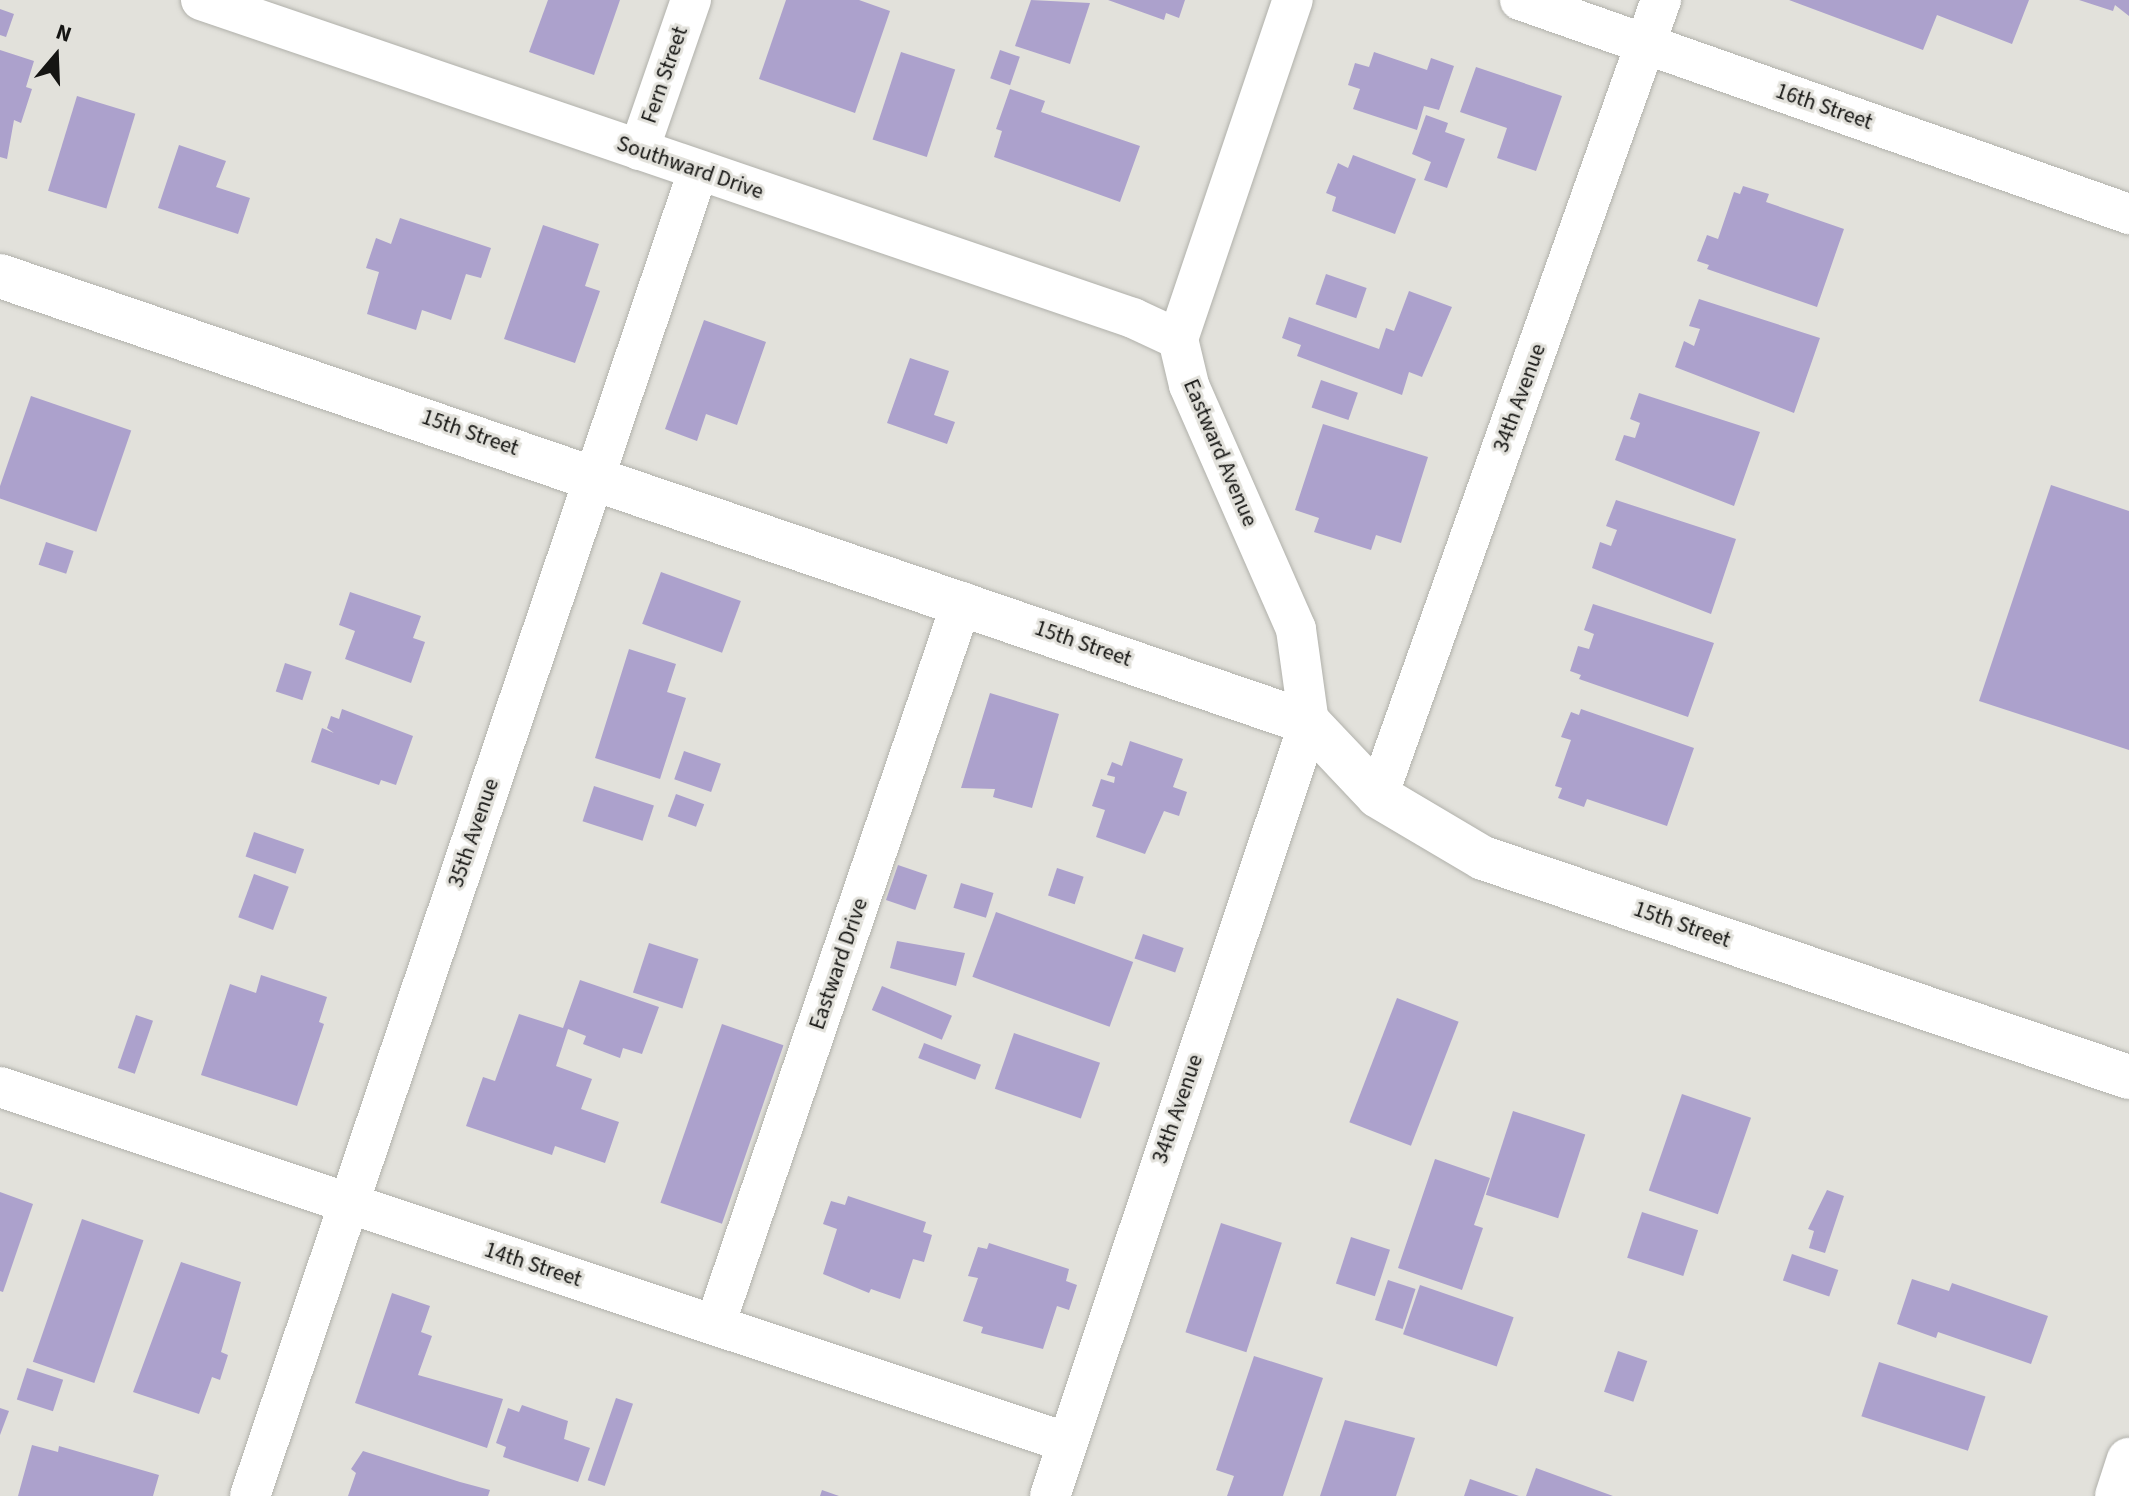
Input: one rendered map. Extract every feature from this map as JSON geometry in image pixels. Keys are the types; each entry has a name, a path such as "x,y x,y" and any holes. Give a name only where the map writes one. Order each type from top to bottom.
{"main road":[{"name":"15th Street","path":"0,276 597,476 1309,723 1378,796 1483,858 2129,1077"},
{"path":"2117,1496 2129,1460"}],"street":[{"name":"Southward Drive","path":"201,0 1133,318 1178,339"},
{"name":"Fern Street","path":"639,150 691,0"},
{"path":"1178,339 1293,0"},
{"name":"16th Street","path":"1520,0 2129,214"},
{"name":"34th Avenue","path":"1378,796 1661,0"},
{"name":"35th Avenue","path":"250,1496 346,1202 597,476 698,171"},
{"name":"Eastward Avenue","path":"1178,339 1189,385 1296,629 1309,723"},
{"name":"Eastward Drive","path":"715,1325 962,602"},
{"name":"34th Avenue","path":"1050,1496 1065,1442 1309,723"},
{"name":"14th Street","path":"0,1087 1065,1442"}],"building":[{"path":"548,0 620,0 594,75 529,52"},
{"path":"786,0 859,0 890,11 855,113 759,79"},
{"path":"1031,0 1090,3 1070,64 1015,46"},
{"path":"1108,0 1185,0 1179,18 1166,13 1164,20"},
{"path":"1789,0 2029,0 2012,44 1937,15 1923,50"},
{"path":"2079,0 2129,0 2129,16 2115,5 2113,11"},
{"path":"0,9 14,14 6,37 0,35"},
{"path":"0,50 34,61 26,87 32,89 21,123 14,120 7,159 0,157"},
{"path":"1000,50 1020,57 1010,85 990,78"},
{"path":"901,52 955,70 927,157 873,139"},
{"path":"1374,52 1427,70 1431,58 1454,66 1439,110 1424,106 1417,130 1353,109 1360,89 1348,85 1355,63 1369,67"},
{"path":"1476,67 1562,96 1536,171 1497,158 1507,128 1460,112"},
{"path":"1010,89 1045,101 1041,112 1140,146 1120,202 994,157 1002,131 996,129"},
{"path":"77,96 135,114 106,209 48,191"},
{"path":"1426,115 1448,123 1445,132 1465,139 1447,188 1424,180 1431,162 1412,154"},
{"path":"179,145 226,161 216,187 250,198 238,234 158,208"},
{"path":"1353,155 1416,179 1395,234 1332,211 1336,197 1326,193 1338,163 1348,168"},
{"path":"1743,186 1769,194 1766,202 1844,229 1817,307 1707,269 1709,265 1697,261 1707,235 1718,239 1734,192 1740,194"},
{"path":"400,218 491,248 481,278 466,274 451,320 422,310 416,330 367,314 379,272 366,268 376,238 391,244"},
{"path":"543,225 599,244 585,286 600,291 575,363 504,339"},
{"path":"1326,274 1367,288 1356,318 1316,304"},
{"path":"1409,291 1452,307 1422,377 1409,372 1402,395 1297,356 1301,345 1282,338 1289,317 1379,349 1386,328 1394,331"},
{"path":"1699,299 1820,338 1794,413 1675,367 1684,341 1694,346 1700,329 1689,326"},
{"path":"704,320 766,342 737,425 706,414 697,441 665,429"},
{"path":"910,358 949,371 934,415 955,422 947,444 887,423"},
{"path":"1321,380 1358,393 1348,420 1312,407"},
{"path":"1639,393 1760,432 1734,506 1615,460 1624,435 1635,438 1640,423 1630,419"},
{"path":"31,396 131,431 96,532 0,498 0,486"},
{"path":"1323,424 1428,457 1401,543 1376,535 1371,550 1314,532 1319,518 1295,510"},
{"path":"2051,485 2129,511 2129,750 1979,701"},
{"path":"1616,500 1736,539 1711,614 1592,568 1600,542 1611,546 1617,530 1606,526"},
{"path":"46,542 74,551 66,574 39,565"},
{"path":"661,572 741,601 722,653 642,624"},
{"path":"350,592 421,616 413,638 425,642 411,683 345,659 355,631 339,625"},
{"path":"1593,604 1714,643 1688,717 1579,679 1581,675 1570,671 1578,646 1589,649 1594,634 1584,630"},
{"path":"629,649 676,664 667,692 686,698 660,779 595,758"},
{"path":"285,663 312,672 302,700 276,692"},
{"path":"990,693 1059,714 1032,808 993,797 995,789 961,788"},
{"path":"342,709 413,736 396,785 381,780 379,785 311,762 322,728 334,733 327,728 331,716 339,719"},
{"path":"1581,709 1694,748 1667,826 1587,799 1584,807 1558,798 1562,788 1555,786 1571,740 1561,737 1571,712 1579,715"},
{"path":"1130,741 1183,759 1173,787 1187,792 1179,816 1164,811 1145,854 1096,837 1105,810 1092,806 1101,779 1114,783 1115,777 1107,775 1112,762 1122,766"},
{"path":"684,751 721,764 711,792 674,779"},
{"path":"594,786 654,805 642,841 583,821"},
{"path":"676,794 704,804 696,827 668,817"},
{"path":"254,832 304,849 296,874 246,857"},
{"path":"898,865 927,875 915,910 886,900"},
{"path":"1057,868 1084,877 1075,904 1048,896"},
{"path":"254,874 289,887 273,930 238,917"},
{"path":"961,883 994,893 986,918 953,908"},
{"path":"996,912 1133,962 1110,1027 972,977"},
{"path":"1143,934 1184,948 1175,973 1135,959"},
{"path":"897,941 965,953 956,986 890,968"},
{"path":"649,943 698,959 682,1009 633,992"},
{"path":"261,975 327,997 319,1022 324,1024 297,1106 201,1075 230,984 256,993"},
{"path":"580,980 659,1007 642,1054 623,1048 620,1058 583,1044 586,1036 568,1029 556,1066 592,1079 581,1109 619,1122 605,1163 555,1146 552,1155 466,1126 483,1077 495,1081 519,1014 563,1028"},
{"path":"882,986 952,1016 942,1040 872,1010"},
{"path":"1397,998 1459,1022 1411,1146 1349,1122"},
{"path":"136,1015 153,1021 135,1074 118,1068"},
{"path":"722,1024 783,1045 722,1224 660,1203"},
{"path":"1014,1033 1100,1063 1081,1118 995,1089"},
{"path":"924,1043 981,1065 975,1080 918,1058"},
{"path":"1682,1094 1751,1118 1718,1214 1649,1190"},
{"path":"1513,1111 1585,1134 1558,1218 1486,1195"},
{"path":"1435,1159 1490,1178 1474,1225 1483,1228 1462,1290 1398,1268"},
{"path":"1827,1190 1844,1196 1825,1253 1809,1248 1814,1231 1808,1229"},
{"path":"0,1192 33,1204 3,1292 0,1291"},
{"path":"848,1196 926,1222 923,1232 932,1235 924,1262 913,1259 900,1299 871,1289 869,1293 823,1274 837,1229 823,1224 831,1201 845,1205"},
{"path":"1642,1212 1698,1230 1683,1276 1627,1258"},
{"path":"82,1219 143,1240 94,1383 33,1362"},
{"path":"1221,1223 1282,1243 1246,1352 1185,1332"},
{"path":"1351,1237 1390,1250 1375,1296 1336,1284"},
{"path":"989,1243 1069,1269 1066,1281 1077,1285 1069,1310 1057,1306 1043,1349 981,1333 983,1327 963,1321 978,1278 968,1276 978,1247 987,1249"},
{"path":"1792,1254 1838,1270 1829,1296 1783,1280"},
{"path":"181,1262 241,1282 221,1352 228,1355 220,1380 212,1377 199,1414 133,1392"},
{"path":"1912,1279 1949,1291 1952,1283 2048,1316 2031,1364 1938,1332 1936,1338 1897,1324"},
{"path":"1388,1280 1416,1289 1403,1329 1375,1320"},
{"path":"1420,1285 1514,1317 1497,1366 1403,1334"},
{"path":"392,1293 430,1306 421,1332 432,1336 418,1375 503,1399 487,1448 355,1403"},
{"path":"1618,1351 1647,1361 1633,1402 1604,1392"},
{"path":"1254,1356 1323,1378 1283,1496 1227,1496 1234,1476 1216,1470"},
{"path":"1879,1362 1986,1397 1968,1451 1861,1416"},
{"path":"27,1368 63,1380 53,1411 17,1399"},
{"path":"616,1398 633,1404 605,1486 588,1480"},
{"path":"522,1405 568,1421 564,1439 590,1448 578,1482 503,1457 506,1447 496,1443 508,1408 519,1412"},
{"path":"0,1408 9,1411 0,1435"},
{"path":"1345,1420 1415,1438 1396,1496 1320,1496"},
{"path":"32,1445 58,1452 59,1446 159,1475 153,1496 18,1496"},
{"path":"363,1451 490,1490 488,1496 348,1496 356,1473 351,1469"},
{"path":"1536,1468 1613,1496 1526,1496"},
{"path":"1470,1479 1519,1496 1464,1496"},
{"path":"822,1490 839,1496 820,1496"}]}
